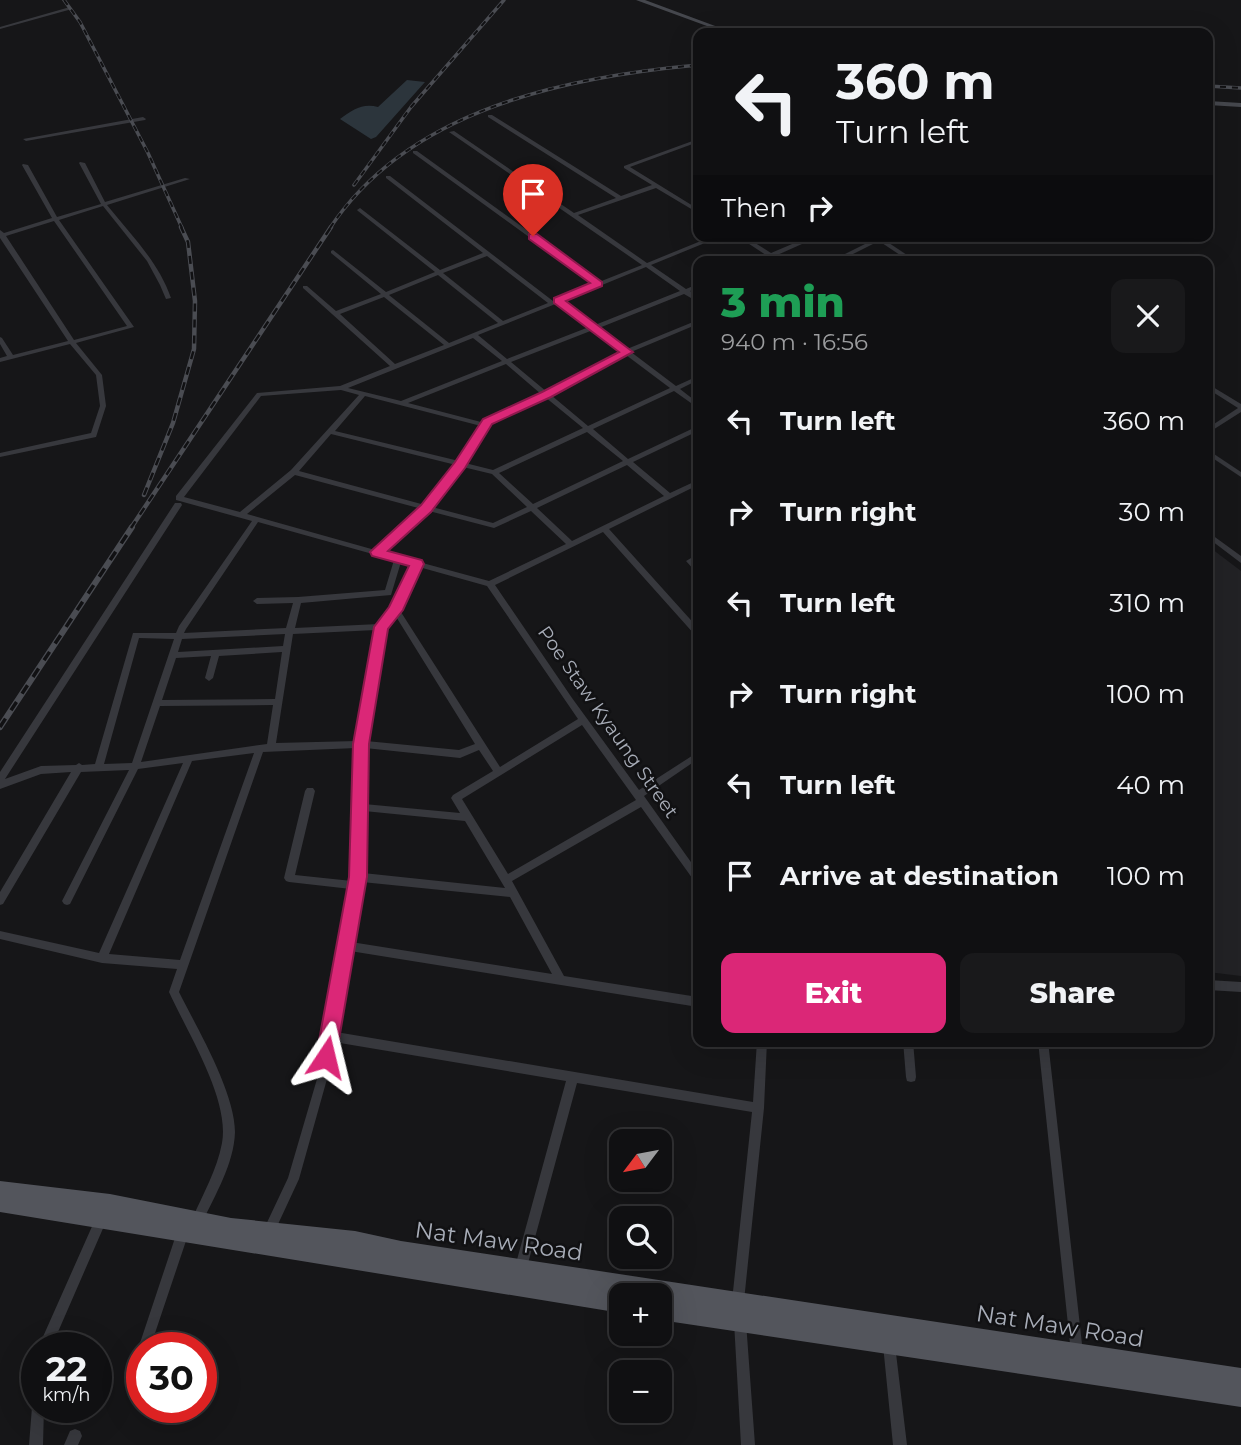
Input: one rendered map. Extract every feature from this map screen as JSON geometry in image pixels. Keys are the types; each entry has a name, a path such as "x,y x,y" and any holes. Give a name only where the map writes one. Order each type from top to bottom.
{"main road":[{"path":"639,0 717,28"},
{"path":"1213,103 1241,105"},
{"name":"Nat Maw Road","path":"0,1189 191,1225 231,1227 268,1238 609,1301"},
{"name":"Nat Maw Road","path":"0,1203 106,1211"},
{"name":"Nat Maw Road","path":"268,1238 521,1267 738,1301 1078,1362 1241,1397"},
{"name":"Nat Maw Road","path":"672,1312 890,1345 1241,1378"}],"street":[{"path":"0,27 70,8"},
{"path":"0,20 9,25"},
{"path":"490,116 620,198"},
{"path":"26,139 144,119"},
{"path":"452,132 693,297"},
{"path":"693,143 626,167 693,208"},
{"path":"415,152 598,284"},
{"path":"82,163 103,204 145,253 164,283 168,298"},
{"path":"0,360 131,327 55,219 25,165"},
{"path":"388,177 693,402"},
{"path":"0,455 94,435 103,406 99,375 72,342 1,234 187,179"},
{"path":"574,215 656,186"},
{"path":"359,210 502,322"},
{"path":"693,484 490,584 179,498 259,394 341,388 704,242"},
{"path":"749,242 771,256 803,242"},
{"path":"843,256 870,242"},
{"path":"886,242 906,256"},
{"path":"333,252 448,345"},
{"path":"335,314 488,253"},
{"path":"305,287 395,367"},
{"path":"399,404 693,288"},
{"path":"341,388 362,396 482,424 627,352 693,324"},
{"path":"474,334 670,496"},
{"path":"0,339 11,357"},
{"path":"494,472 693,380"},
{"path":"1213,389 1241,408 1213,427"},
{"path":"242,515 294,472 362,396"},
{"path":"377,552 426,509 460,465 488,421"},
{"path":"294,472 494,526 693,430"},
{"path":"330,432 494,472 572,545"},
{"path":"1213,455 1241,475"},
{"path":"0,782 178,505"},
{"path":"67,901 135,766 179,636 257,519"},
{"path":"605,529 693,627"},
{"path":"1213,539 1241,560"},
{"path":"257,601 388,593 398,558"},
{"path":"268,1238 293,1179 322,1079 330,1036 358,881 361,744 381,627 396,610 417,564"},
{"name":"Poe Staw Kyaung Street","path":"490,584 583,720 693,872"},
{"path":"271,747 290,630 298,600"},
{"path":"396,610 498,772"},
{"path":"99,767 136,635 179,636 381,627"},
{"path":"173,655 287,649"},
{"path":"209,678 216,653"},
{"path":"157,703 278,702"},
{"path":"560,978 514,893 456,799 583,720"},
{"path":"0,782 41,769 135,766 271,747 361,744 460,754 481,745"},
{"path":"150,1332 191,1225 214,1182 227,1145 227,1116 212,1073 174,992 260,748"},
{"path":"102,958 189,759"},
{"path":"506,880 639,799 693,759"},
{"path":"0,901 79,767"},
{"path":"310,791 289,878 514,893"},
{"path":"359,807 467,817"},
{"path":"0,935 102,958 184,965"},
{"path":"346,946 693,1001"},
{"path":"1213,985 1241,988"},
{"path":"330,1036 758,1108"},
{"path":"748,1445 738,1301 762,1047"},
{"path":"908,1047 911,1077"},
{"path":"1044,1047 1078,1362"},
{"path":"521,1267 573,1077"},
{"path":"51,1332 106,1211"},
{"path":"890,1345 900,1445"},
{"path":"36,1445 37,1423"}],"shaded area":[{"path":"407,80 425,82 376,137 371,139 340,119 362,107 378,107"},
{"path":"1213,550 1241,571 1241,976 1213,973"}],"railway":[{"path":"64,0 80,22 148,153 182,228"},
{"path":"354,185 411,107 504,0"},
{"path":"330,228 363,187 402,154 446,127 494,106 544,90 596,79 693,66"},
{"path":"1213,86 1241,88"},
{"path":"144,495 173,423 194,349 195,301 188,242 181,227"},
{"path":"131,528 331,227"},
{"path":"0,727 132,527"}],"route":[{"path":"326,1057 358,877 361,744 381,627 396,610 417,564 377,552 426,509 460,465 488,421 627,352 558,300 598,284 533,236"}]}
